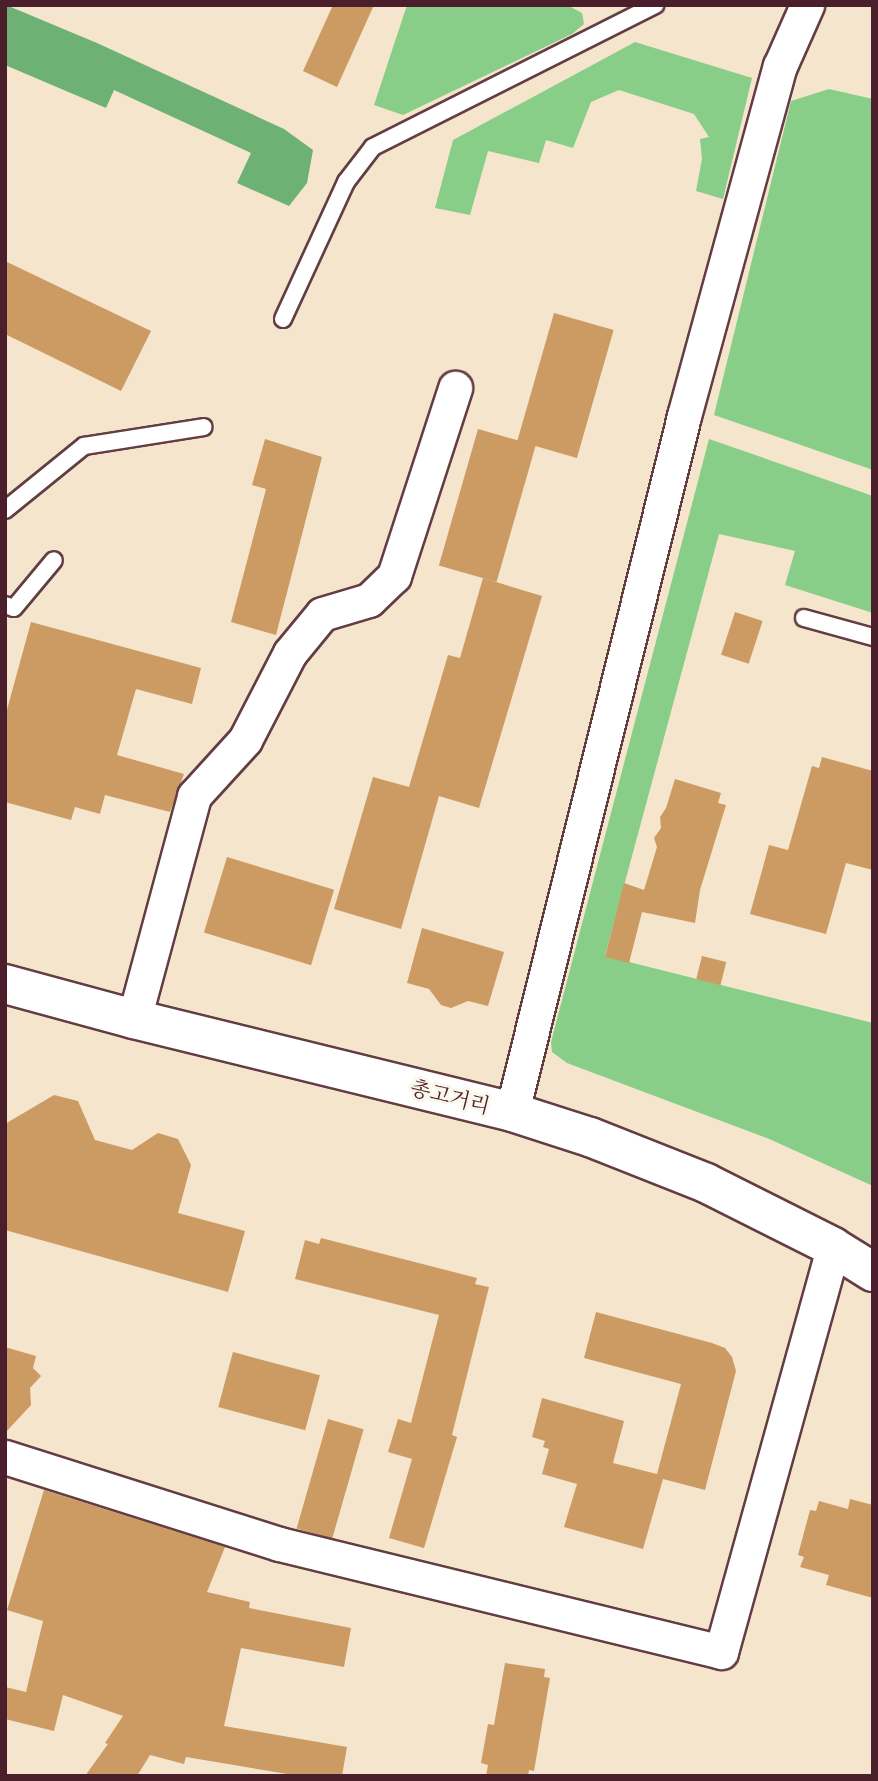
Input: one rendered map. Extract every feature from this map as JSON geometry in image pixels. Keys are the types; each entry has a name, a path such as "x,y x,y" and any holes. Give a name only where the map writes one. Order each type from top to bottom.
{"main road":[{"name":"총고거리","path":"5,984 134,1019 512,1112 590,1137 706,1183 833,1247 873,1272"}],"street":[{"path":"512,1112 684,416 780,66 807,5"},
{"path":"134,1019 194,796 245,740 290,653 322,614 369,600 394,576 455,388"},
{"path":"5,1457 279,1544 721,1652 833,1247"}],"lane":[{"path":"283,319 346,182 373,148 655,5"},
{"path":"5,510 84,446 204,427"},
{"path":"5,605 13,608 54,559"},
{"path":"804,618 873,637"}],"green space":[{"path":"6,5 97,43 284,129 313,150 307,183 289,206 237,183 251,153 114,90 106,108 5,65"},
{"path":"407,5 567,5 582,13 584,24 572,34 403,115 374,105"},
{"path":"635,42 752,78 723,199 696,191 702,159 700,139 709,137 694,114 619,90 591,102 573,148 546,140 539,163 488,151 470,215 435,208 453,140"},
{"path":"829,89 873,99 873,470 714,415 791,101"},
{"path":"709,439 873,496 873,613 785,585 795,551 719,534 605,956 873,1023 873,1186 767,1138 567,1063 552,1052 551,1042"}],"building":[{"path":"333,5 374,5 337,87 303,71"},
{"path":"5,261 151,331 121,391 5,334"},
{"path":"554,313 614,330 577,458 517,441"},
{"path":"478,429 536,446 497,582 439,565"},
{"path":"265,439 322,457 276,635 231,622 266,489 252,485"},
{"path":"483,578 542,596 479,808 439,796 401,929 334,909 373,777 409,787 448,655 460,658"},
{"path":"735,612 763,621 749,664 721,655"},
{"path":"31,622 201,668 192,704 136,689 117,755 184,774 170,812 105,795 100,814 75,807 71,820 5,802 5,717"},
{"path":"822,757 873,771 873,870 846,863 826,934 750,914 769,845 788,850 812,766 819,768"},
{"path":"675,779 721,793 718,803 726,805 700,890 695,923 642,912 629,963 605,957 624,883 644,890 657,847 654,838 661,828 660,817 666,808"},
{"path":"227,857 334,890 311,965 204,933"},
{"path":"422,928 504,952 488,1006 468,1001 451,1008 441,1005 429,989 407,983"},
{"path":"702,956 726,962 720,985 696,979"},
{"path":"54,1095 78,1101 95,1140 132,1150 158,1133 178,1139 191,1165 178,1213 245,1231 228,1292 5,1230 5,1124"},
{"path":"321,1238 477,1278 475,1284 489,1287 452,1435 457,1437 424,1548 389,1538 412,1459 388,1452 398,1419 411,1423 439,1315 295,1279 305,1240 319,1244"},
{"path":"596,1312 725,1348 732,1357 736,1371 705,1490 663,1479 643,1549 564,1527 577,1484 542,1474 549,1449 543,1447 545,1441 532,1437 542,1398 624,1421 613,1463 657,1474 681,1384 584,1358"},
{"path":"5,1347 36,1356 33,1368 41,1376 30,1388 31,1405 5,1433"},
{"path":"233,1352 320,1375 305,1430 218,1407"},
{"path":"328,1419 364,1429 332,1539 297,1529"},
{"path":"44,1490 225,1547 207,1592 250,1602 249,1608 351,1628 344,1667 241,1648 224,1726 347,1747 342,1776 299,1776 186,1757 184,1764 150,1755 137,1776 85,1776 108,1744 105,1743 123,1716 63,1695 54,1731 5,1719 5,1687 26,1692 43,1621 7,1610"},
{"path":"850,1499 873,1505 873,1598 826,1585 829,1575 800,1567 804,1557 798,1555 810,1510 816,1511 819,1501 848,1509"},
{"path":"505,1663 545,1669 544,1677 550,1678 534,1771 529,1770 528,1776 486,1776 488,1765 481,1763 488,1724 494,1725"}]}
